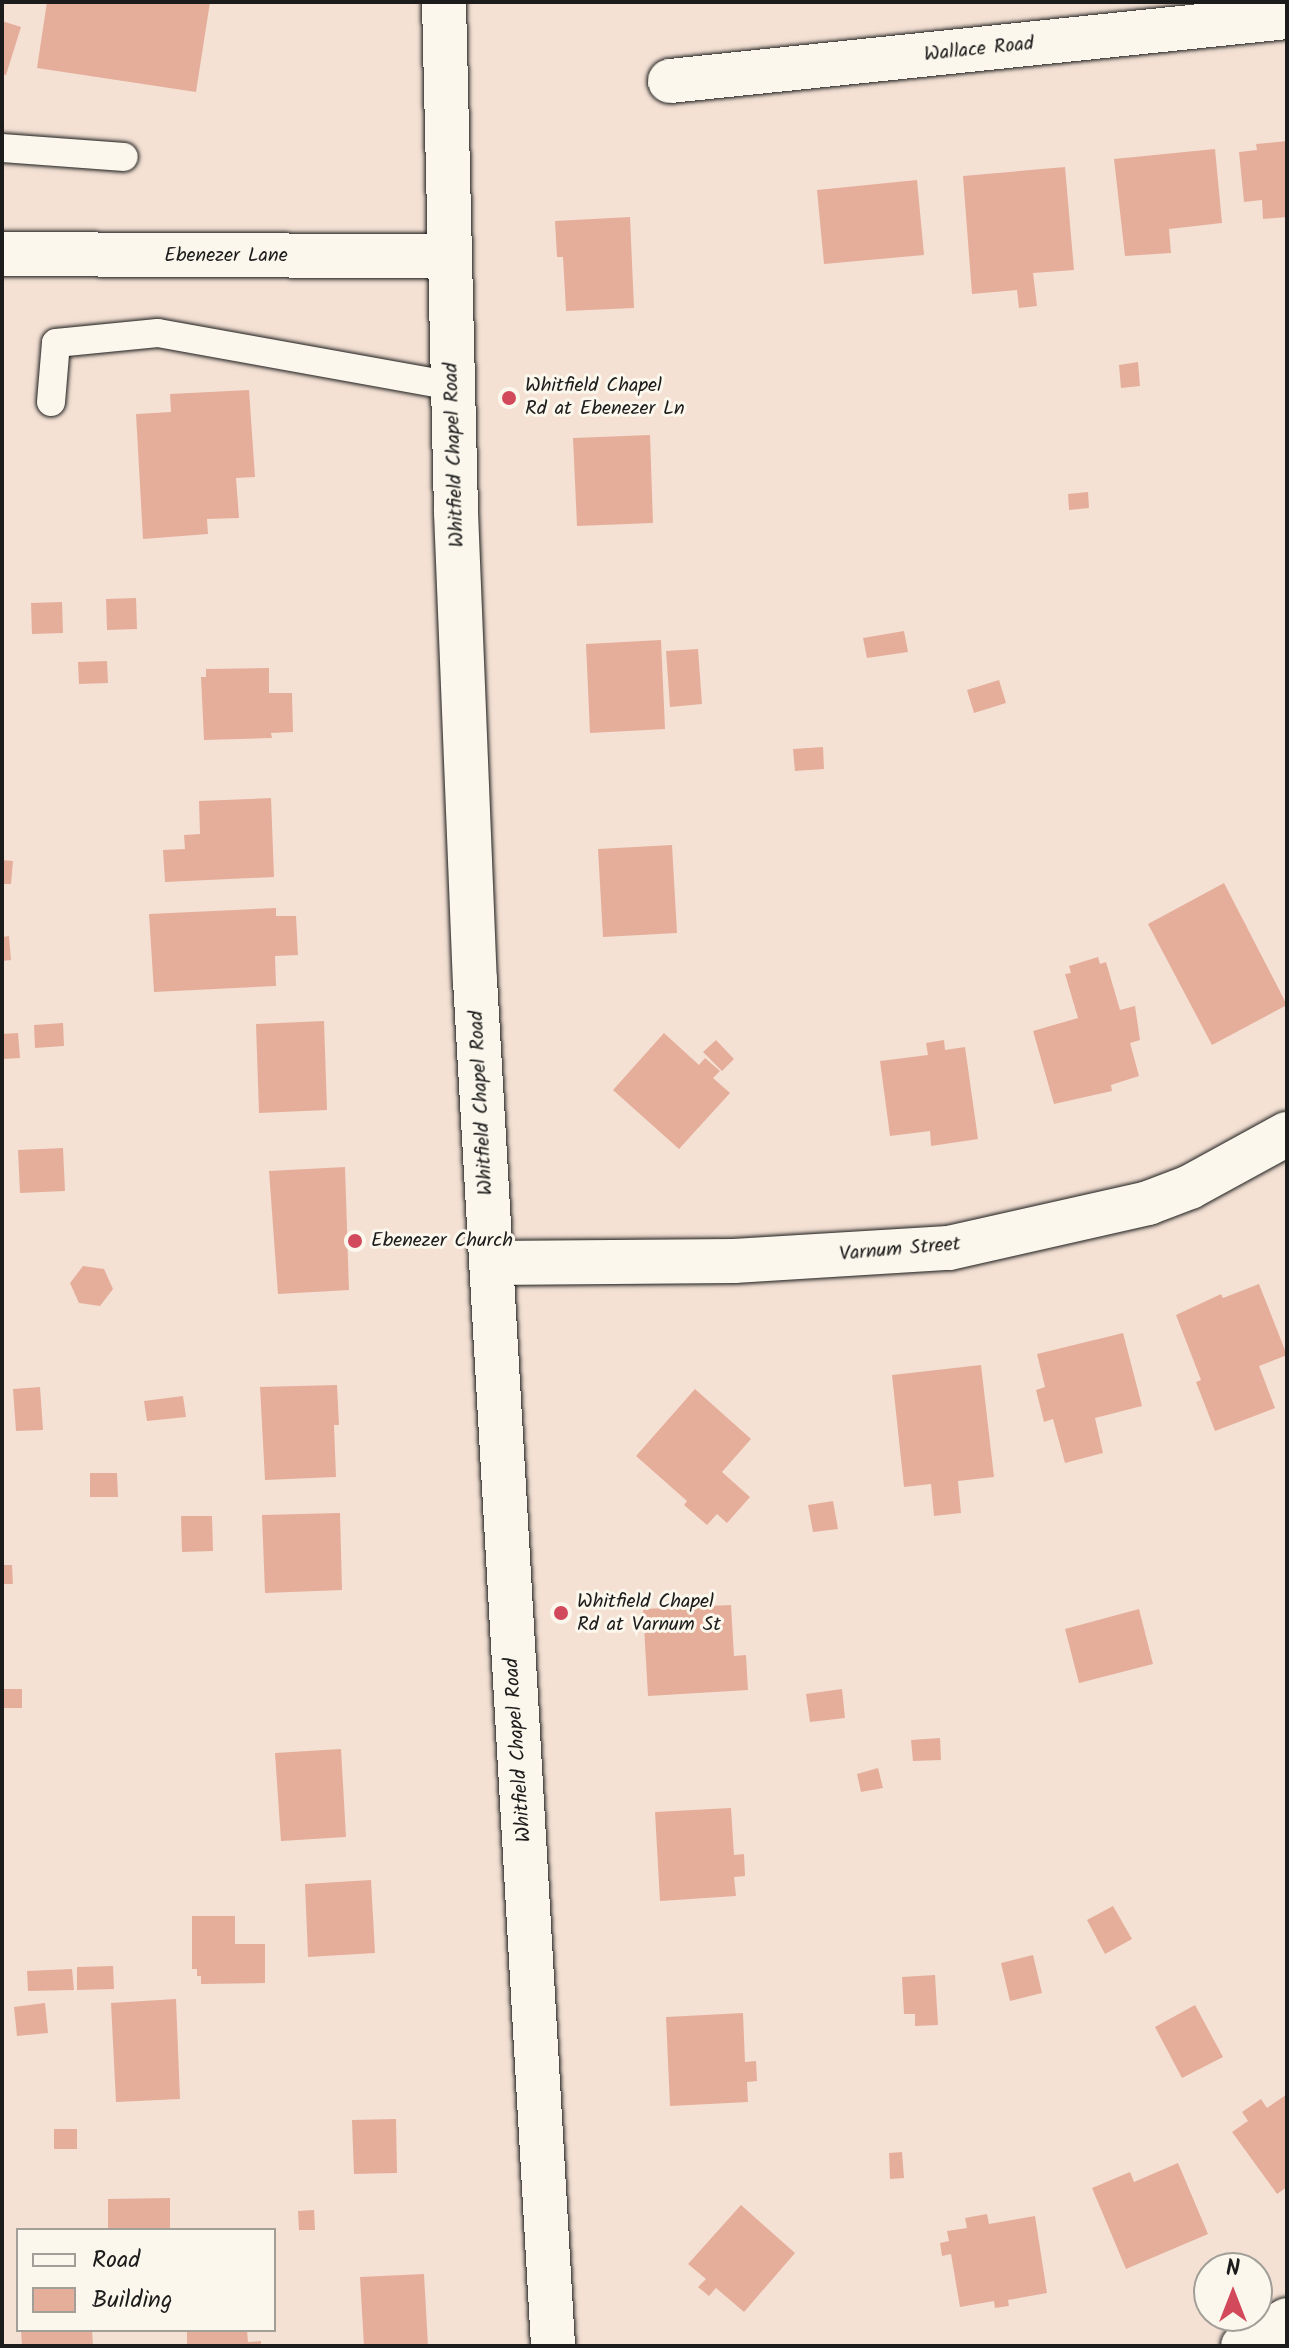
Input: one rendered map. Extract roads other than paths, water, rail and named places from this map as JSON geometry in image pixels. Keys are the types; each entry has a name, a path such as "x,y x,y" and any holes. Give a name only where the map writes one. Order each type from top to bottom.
{"street":[{"name":"Whitfield Chapel Road","path":"444,2 453,386 475,980 553,2346"},
{"name":"Wallace Road","path":"670,81 1287,17"},
{"name":"Ebenezer Lane","path":"2,254 449,256"},
{"name":"Varnum Street","path":"491,1263 734,1261 949,1248 1148,1203 1190,1187 1287,1134"},
{"path":"1243,2346 1287,2320"}],"lane":[{"path":"2,148 124,157"},
{"path":"51,402 56,343 158,333 453,386"}],"place":[{"name":"Whitfield Chapel Rd at Ebenezer Ln","path":"509,398"},
{"name":"Ebenezer Church","path":"355,1241"},
{"name":"Whitfield Chapel Rd at Varnum St","path":"561,1613"}]}
